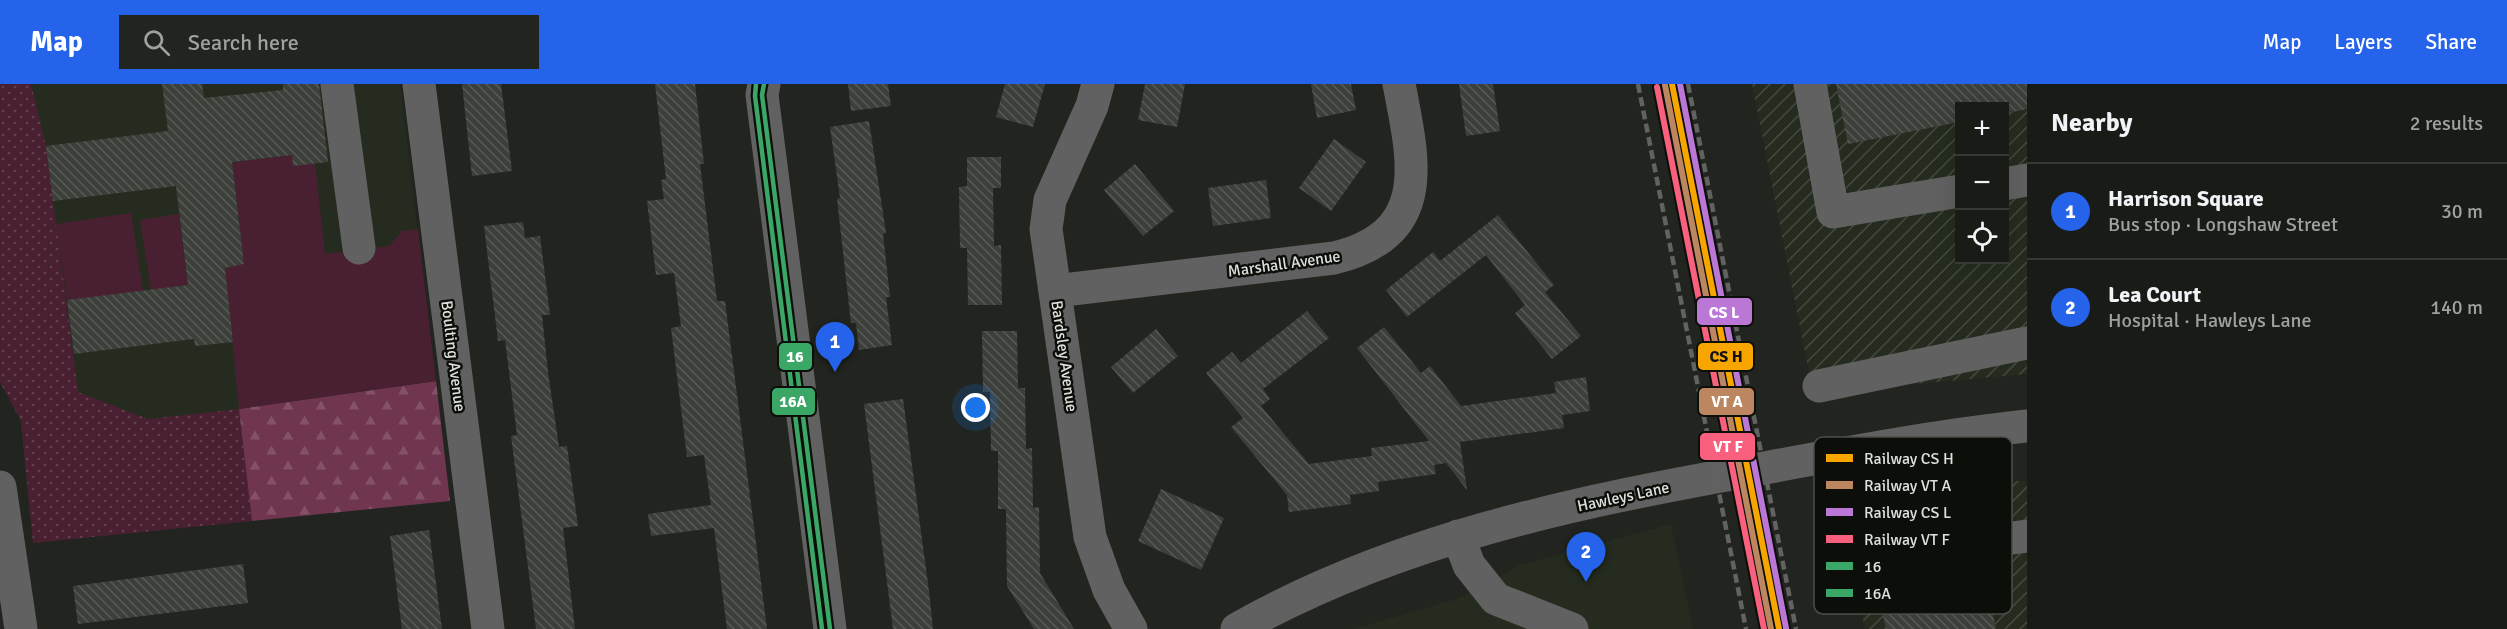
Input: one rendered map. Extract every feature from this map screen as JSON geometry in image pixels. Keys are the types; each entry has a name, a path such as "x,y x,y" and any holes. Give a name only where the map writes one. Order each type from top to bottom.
{"street":[{"path":"337,84 359,248"},
{"name":"Boulting Avenue","path":"419,84 488,629"},
{"name":"Bardsley Avenue","path":"1098,84 1092,106 1050,200 1046,229 1090,537 1109,590 1131,629"},
{"name":"Marshall Avenue","path":"1055,291 1334,258 1368,246 1382,237 1395,224 1405,205 1411,186 1413,164 1399,84"},
{"path":"1810,84 1833,212 1955,192"},
{"path":"761,88 830,629"},
{"path":"2009,183 2027,180"},
{"path":"1819,386 2027,343"},
{"name":"Hawleys Lane","path":"1945,437 2027,426"},
{"name":"Hawleys Lane","path":"1246,627 1318,588 1458,536 1643,490 1814,458"},
{"path":"0,487 21,629"},
{"path":"1458,536 1469,565 1496,599 1572,629"}],"shaded area":[{"path":"0,84 400,84 450,501 33,543 21,421 0,382"},
{"path":"0,84 31,84 46,146 78,392 148,419 239,409 252,521 33,543 21,421 0,382"},
{"path":"1752,84 2027,84 2027,374 1813,393"},
{"path":"292,155 315,163 325,254 389,246 402,231 418,229 436,381 239,409 225,268 244,264 235,187 210,165"},
{"path":"131,213 143,291 67,300 56,224"},
{"path":"179,214 188,285 151,290 140,220"},
{"path":"2012,481 2027,481 2027,629 1865,629 1862,614 2012,614"},
{"path":"1671,524 1693,629 1353,629 1457,599 1520,565"}],"green space":[{"path":"436,381 450,501 252,521 239,409"}],"building":[{"path":"162,84 202,84 204,98 283,90 283,84 319,84 328,162 293,166 292,155 232,162 244,264 225,268 233,342 195,346 194,339 74,354 67,300 188,285 176,186 53,201 46,146 168,131"},
{"path":"462,84 501,84 512,171 472,176"},
{"path":"655,84 695,84 704,164 700,164 717,301 725,301 767,629 727,629 714,528 651,536 648,514 711,505 704,455 687,457 671,328 681,326 674,273 656,275 647,201 664,199 661,180 666,179"},
{"path":"848,84 888,84 891,106 851,111"},
{"path":"1005,84 1045,84 1033,127 996,117"},
{"path":"1145,84 1185,84 1177,127 1138,120"},
{"path":"1311,84 1351,84 1356,110 1317,118"},
{"path":"1459,84 1493,84 1500,131 1466,136"},
{"path":"1836,84 2027,84 2027,109 2009,113 2009,102 1955,102 1955,123 1848,144"},
{"path":"869,121 886,233 883,234 890,297 886,297 892,345 859,350 856,323 851,323 837,199 840,198 830,127"},
{"path":"1334,139 1366,162 1331,211 1299,188"},
{"path":"967,157 1001,157 1001,188 993,188 994,246 1001,245 1002,305 968,305 967,248 960,248 959,187 967,186"},
{"path":"1135,164 1174,211 1143,236 1104,190"},
{"path":"1266,180 1271,218 1213,226 1208,188"},
{"path":"1498,215 1554,285 1545,292 1581,336 1552,359 1515,313 1525,305 1486,255 1407,317 1386,290 1433,252 1440,261"},
{"path":"523,222 525,238 540,236 550,315 542,315 548,372 559,447 567,446 578,526 563,528 575,629 536,629 511,436 517,435 505,340 498,341 484,226"},
{"path":"1307,311 1329,338 1263,389 1270,399 1261,406 1309,464 1372,456 1371,448 1429,441 1357,348 1384,327 1421,373 1430,366 1461,406 1556,393 1554,382 1586,377 1590,411 1562,415 1564,428 1460,442 1467,490 1446,463 1434,465 1436,474 1378,482 1379,491 1350,495 1351,504 1289,512 1287,495 1231,427 1243,418 1206,373 1232,352 1241,363"},
{"path":"1156,329 1178,356 1133,393 1111,367"},
{"path":"982,331 1017,331 1018,388 1025,388 1026,449 1032,448 1033,508 1039,507 1040,573 1074,629 1034,629 1007,586 1006,509 998,509 998,451 991,451 990,392 983,392"},
{"path":"903,399 933,629 893,629 864,404"},
{"path":"1161,489 1224,518 1201,570 1138,541"},
{"path":"429,530 442,629 402,629 390,536"},
{"path":"243,564 248,603 78,624 73,586"},
{"path":"1883,614 1993,614 1996,629 1886,629"}],"railway":[{"path":"1638,84 1746,629"},
{"path":"1688,84 1796,629"}],"transit line":[{"name":"16A","path":"756,84 755,96 822,629"},
{"name":"16","path":"764,84 762,95 830,629"},
{"path":"1672,84 1779,629"},
{"path":"1680,84 1786,628"},
{"path":"1665,85 1771,629"},
{"path":"1657,87 1764,629"}],"place":[{"name":"Harrison Square","path":"835,372"},
{"name":"Lea Court","path":"1586,582"}]}
